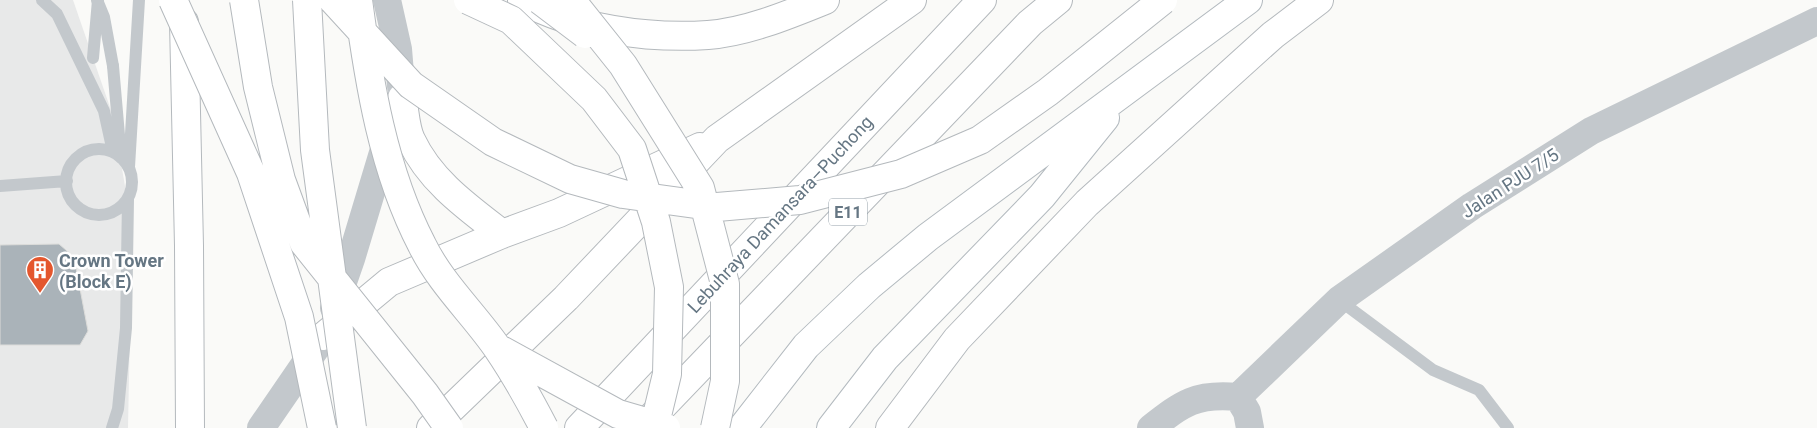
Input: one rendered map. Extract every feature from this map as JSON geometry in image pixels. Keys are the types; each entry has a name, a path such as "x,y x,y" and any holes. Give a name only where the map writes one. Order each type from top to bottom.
{"main road":[{"path":"173,0 250,173 299,317 322,428"},
{"path":"184,0 190,246 190,428"},
{"path":"244,0 260,96 281,180 304,242 425,394 448,428"},
{"path":"307,0 316,150 352,428"},
{"path":"334,0 411,85 493,142 570,179 623,194 717,206 800,200 901,174 980,140 1048,92 1163,0"},
{"path":"358,0 365,55 393,179 422,246 465,309 498,348 544,428"},
{"path":"468,0 511,20 594,99 632,149 656,222 669,287 667,374 654,428"},
{"path":"522,0 535,7 577,21 641,34 709,35 774,21 824,0"},
{"path":"540,0 623,65"},
{"path":"570,0 623,65 700,188 725,284 725,381 715,428"},
{"path":"324,336 389,282 502,234 559,213 717,138 912,0"},
{"name":"Lebuhraya Damansara–Puchong","path":"578,428 982,0"},
{"name":"E11","path":"642,428 1030,23 1058,0"},
{"path":"742,428 806,346 869,286 928,237 1248,0"},
{"path":"890,428 957,339 1087,203 1273,35 1319,0"},
{"path":"831,428 885,358 1042,196 1130,88"},
{"path":"402,98 410,138 429,171 459,201 502,234"},
{"path":"431,428 566,298 717,138"},
{"path":"498,348 618,414 666,428"}],"street":[{"path":"261,428 324,336 351,259 402,98 398,50 387,0"},
{"name":"Jalan PJU 7/5","path":"1238,397 1339,300 1472,206 1591,131 1817,21"},
{"path":"1151,428 1190,401 1214,395 1238,397 1247,412 1250,428"}],"lane":[{"path":"42,0 57,14 104,110 132,178 128,199 126,328 118,409 112,428"},
{"path":"98,0 104,17 113,66 123,157"},
{"path":"93,58 98,0"},
{"path":"123,157 138,0"},
{"path":"123,157 103,149 82,154 68,170 66,181 73,202 90,214 112,213 121,208 128,199"},
{"path":"0,186 66,181"},
{"path":"1339,300 1433,370 1480,390 1508,428"}],"shaded area":[{"path":"0,0 73,0 113,116 132,227 128,428 0,428"}],"building":[{"name":"Crown Tower (Block E)","path":"59,244 74,257 88,331 80,345 0,345 0,245"}],"place":[{"name":"Crown Tower (Block E)","path":"40,294"}]}
